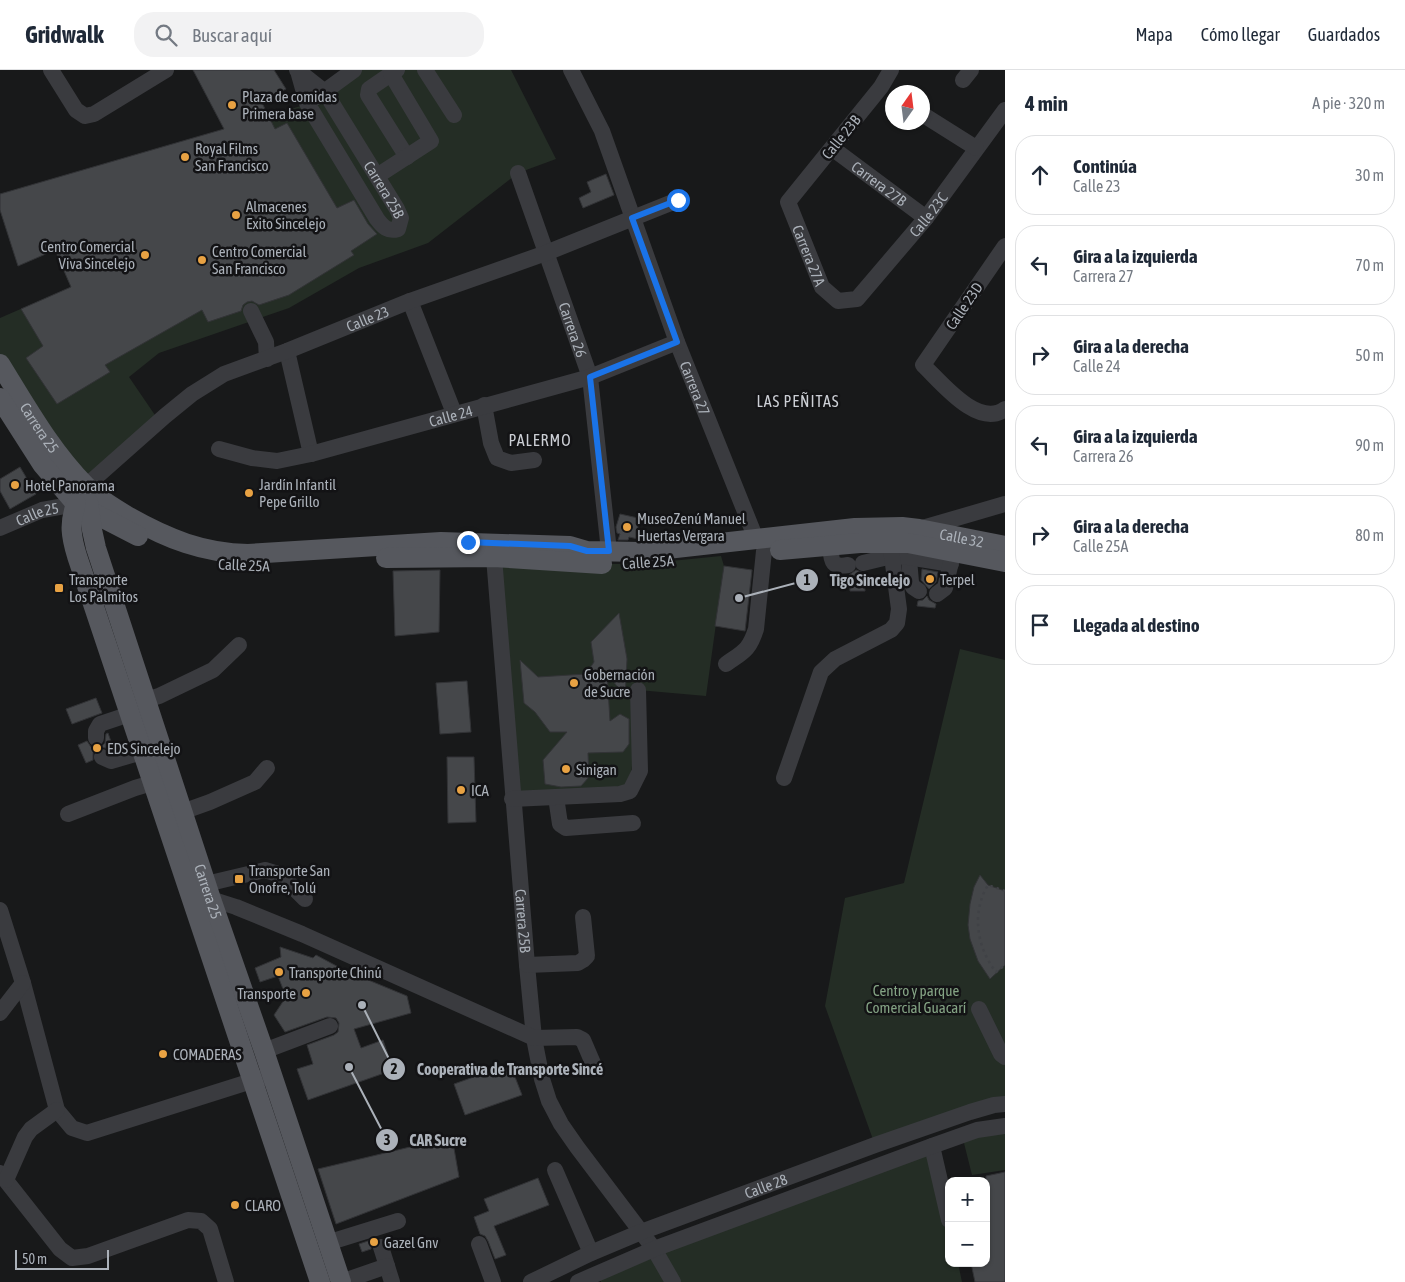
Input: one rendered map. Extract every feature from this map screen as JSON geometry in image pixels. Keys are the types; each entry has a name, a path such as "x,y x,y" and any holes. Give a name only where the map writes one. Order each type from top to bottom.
{"main road":[{"name":"Carrera 25","path":"0,364 62,458 85,502 96,548 145,700 341,1282"},
{"name":"Carrera 25","path":"0,398 42,464 85,502"},
{"name":"Calle 25A","path":"85,502 146,540 176,553 226,567 270,567 390,558 494,557 609,564 641,564 856,528 894,527 904,545"},
{"name":"Calle 25A","path":"85,502 112,507 176,540 224,554 441,542 570,546 587,551 640,552 760,545 904,545 952,558 1005,562"},
{"name":"Carrera 25","path":"85,502 72,516 70,536 320,1282"},
{"name":"Calle 32","path":"904,545 1005,546"},
{"path":"494,557 494,553 499,550 569,553 587,551"}],"street":[{"path":"51,70 76,110 84,116 94,114 166,70"},
{"path":"306,103 325,92 354,70"},
{"path":"425,70 454,115"},
{"name":"Carrera 27","path":"571,70 602,131 677,342 760,545"},
{"name":"Calle 23B","path":"888,85 891,70"},
{"name":"Carrera 25B","path":"297,71 325,92 400,214 401,218 398,229 392,231 384,228 377,219 306,103 297,71"},
{"path":"377,176 431,141 394,72 368,88 368,95 406,157"},
{"name":"Calle 23B","path":"788,202 832,148 885,93"},
{"name":"Calle 23C","path":"838,301 857,299 926,218 1005,110"},
{"path":"930,119 976,148"},
{"name":"Carrera 27B","path":"832,148 926,218"},
{"name":"Carrera 26","path":"518,174 590,377 609,551"},
{"name":"Calle 23","path":"85,502 165,416 192,394 224,374 288,351 410,301 546,253 678,200"},
{"name":"Carrera 27A","path":"788,202 822,287 838,301"},
{"name":"Calle 23D","path":"1004,251 923,365 964,405 978,412 993,414 1005,409"},
{"path":"410,301 454,414"},
{"path":"251,312 266,342 267,359"},
{"name":"Calle 24","path":"219,449 252,458 277,461 311,454 590,377 677,342"},
{"path":"288,351 311,454"},
{"path":"484,406 491,444 497,458 511,463 534,460"},
{"name":"Calle 25","path":"0,528 36,512 85,502"},
{"path":"830,546 832,562 836,566 856,564 1004,506"},
{"path":"726,664 747,650 756,629 760,545"},
{"path":"904,545 911,582 913,587 919,591"},
{"path":"784,778 821,672 835,659 891,630 896,622 899,609 904,545"},
{"name":"Carrera 25B","path":"494,557 526,965 534,1038 545,1086 561,1124 654,1249 673,1282"},
{"path":"937,594 945,588 952,558"},
{"path":"145,700 159,696 213,670 239,645"},
{"path":"512,799 620,794 630,791 640,771 638,690"},
{"path":"96,738 96,731 100,724 130,714"},
{"path":"102,757 111,761 142,752"},
{"path":"182,812 255,782 267,768"},
{"path":"68,814 152,783"},
{"path":"556,797 560,824 566,828 633,823"},
{"path":"209,892 265,870 281,875 305,899"},
{"path":"209,892 236,907 302,934 534,1038 577,1037 583,1040 596,1068"},
{"path":"0,910 23,983 57,1110 72,1128 87,1133 271,1074"},
{"path":"526,965 578,963 583,960 587,956 583,917"},
{"path":"0,1013 23,983"},
{"path":"979,1009 1000,1054 1005,1057"},
{"path":"264,1051 330,1026"},
{"name":"Calle 28","path":"531,1282 590,1253 641,1232 875,1145 970,1112 1005,1104"},
{"path":"57,1110 31,1129 24,1137 3,1176 60,1249 72,1258 88,1256 188,1220 201,1221 210,1230 226,1282"},
{"name":"Calle 28","path":"578,1282 654,1249 932,1146 977,1130 1005,1126"},
{"path":"932,1146 945,1203"},
{"path":"555,1170 590,1253"},
{"path":"327,1243 377,1236 398,1221"},
{"path":"377,1236 392,1282"},
{"path":"479,1244 493,1282"},
{"path":"341,1282 387,1266"}],"path":[{"path":"1005,891 988,886 980,906 978,926 983,948 993,968 996,972 1005,965"}],"green space":[{"path":"354,70 511,70 556,159 518,173 428,243 359,268 289,308 159,353 129,377 159,421 86,486 0,364 0,318 71,287 55,250 18,266 0,210 0,194 304,105"},
{"path":"721,556 724,566 706,696 638,690 630,791 512,799 494,557 609,564 641,564"},
{"name":"Centro y parque Comercial Guacarí","path":"960,649 1005,660 1005,1104 875,1145 825,1006 845,898 904,883"},
{"path":"1005,1126 1005,1170 972,1175 962,1135"},
{"path":"932,1146 945,1203 945,1267 959,1267 962,1282 601,1282 598,1273"}],"building":[{"name":"Centro Comercial San Francisco","path":"193,70 274,70 286,89 261,101 275,129 287,123 337,208 354,200 368,224 377,234 351,251 354,255 289,295 259,305 252,301 247,302 243,305 241,311 208,322 202,310 105,365 110,372 57,404 26,358 43,346 21,309 71,287 55,250 18,266 0,210 0,194 224,129"},
{"path":"606,174 614,195 583,208 579,198 591,192 587,182"},
{"name":"Hotel Panorama","path":"20,467 36,494 10,509 0,491 0,479"},
{"name":"MuseoZenú Manuel Huertas Vergara","path":"620,514 638,518 638,539 629,537 628,540 618,540 620,534 617,533 616,527"},
{"path":"724,566 752,570 745,631 715,626"},
{"path":"922,569 938,572 936,582 929,589 921,580"},
{"path":"440,570 439,632 395,636 393,571"},
{"path":"856,570 864,573 865,591 850,591 849,575"},
{"path":"927,596 929,600 936,604 935,608 917,606 918,601 923,600"},
{"name":"Gobernación de Sucre","path":"619,613 627,659 625,697 607,673 610,721 620,714 629,719 629,744 623,752 588,753 589,777 581,786 561,787 545,784 543,760 567,732 550,732 535,712 524,703 520,660 538,677 586,674 594,662 591,642"},
{"path":"467,681 471,732 440,734 436,683"},
{"path":"96,698 102,713 72,724 66,709"},
{"path":"108,733 114,750 101,747 105,743 106,734"},
{"path":"87,741 91,747 101,747 93,753 93,760 86,763 78,745"},
{"name":"ICA","path":"447,757 474,757 476,822 448,823"},
{"path":"980,875 988,885 1005,891 1005,965 990,979 978,961 970,939 968,925 974,887"},
{"path":"280,947 313,958 316,955 344,970 407,996 411,1013 354,1029 361,1048 383,1040 393,1070 308,1100 297,1069 313,1064 307,1045 334,1035 338,1032 339,1023 336,1018 327,1017 285,1032 274,1015 286,997 278,976 260,982 255,968 281,957"},
{"path":"510,1064 522,1095 465,1115 454,1084"},
{"path":"452,1137 459,1177 336,1224 318,1169"},
{"path":"1005,1172 1005,1282 975,1282 972,1267 990,1267 990,1177 986,1176"},
{"path":"538,1178 549,1205 494,1226 506,1255 495,1259 485,1236 480,1234 474,1217 489,1211 484,1199"},
{"path":"377,1238 371,1244 371,1249 362,1252 359,1244"}],"place":[{"name":"Plaza de comidas Primera base","path":"232,105"},
{"name":"Royal Films San Francisco","path":"185,157"},
{"name":"Almacenes Exito Sincelejo","path":"236,215"},
{"name":"Centro Comercial Viva Sincelejo","path":"145,255"},
{"name":"Centro Comercial San Francisco","path":"202,260"},
{"name":"Hotel Panorama","path":"15,485"},
{"name":"Jardín Infantil Pepe Grillo","path":"249,493"},
{"name":"MuseoZenú Manuel Huertas Vergara","path":"627,527"},
{"name":"Terpel","path":"930,579"},
{"name":"Transporte Los Palmitos","path":"59,588"},
{"name":"Tigo Sincelejo","path":"739,598"},
{"name":"Gobernación de Sucre","path":"574,683"},
{"name":"EDS Sincelejo","path":"97,748"},
{"name":"Sinigan","path":"566,769"},
{"name":"ICA","path":"461,790"},
{"name":"Transporte San Onofre, Tolú","path":"239,879"},
{"name":"Transporte Chinú","path":"279,972"},
{"name":"Transporte","path":"306,993"},
{"name":"Cooperativa de Transporte Sincé","path":"362,1005"},
{"name":"COMADERAS","path":"163,1054"},
{"name":"CAR Sucre","path":"349,1067"},
{"name":"CLARO","path":"235,1205"},
{"name":"Gazel Gnv","path":"374,1242"}],"district":[{"name":"LAS PEÑITAS","path":"798,401"},
{"name":"PALERMO","path":"540,440"}],"route":[{"path":"468,542 570,546 587,551 609,551 590,377 677,342 632,218 678,200"}]}
